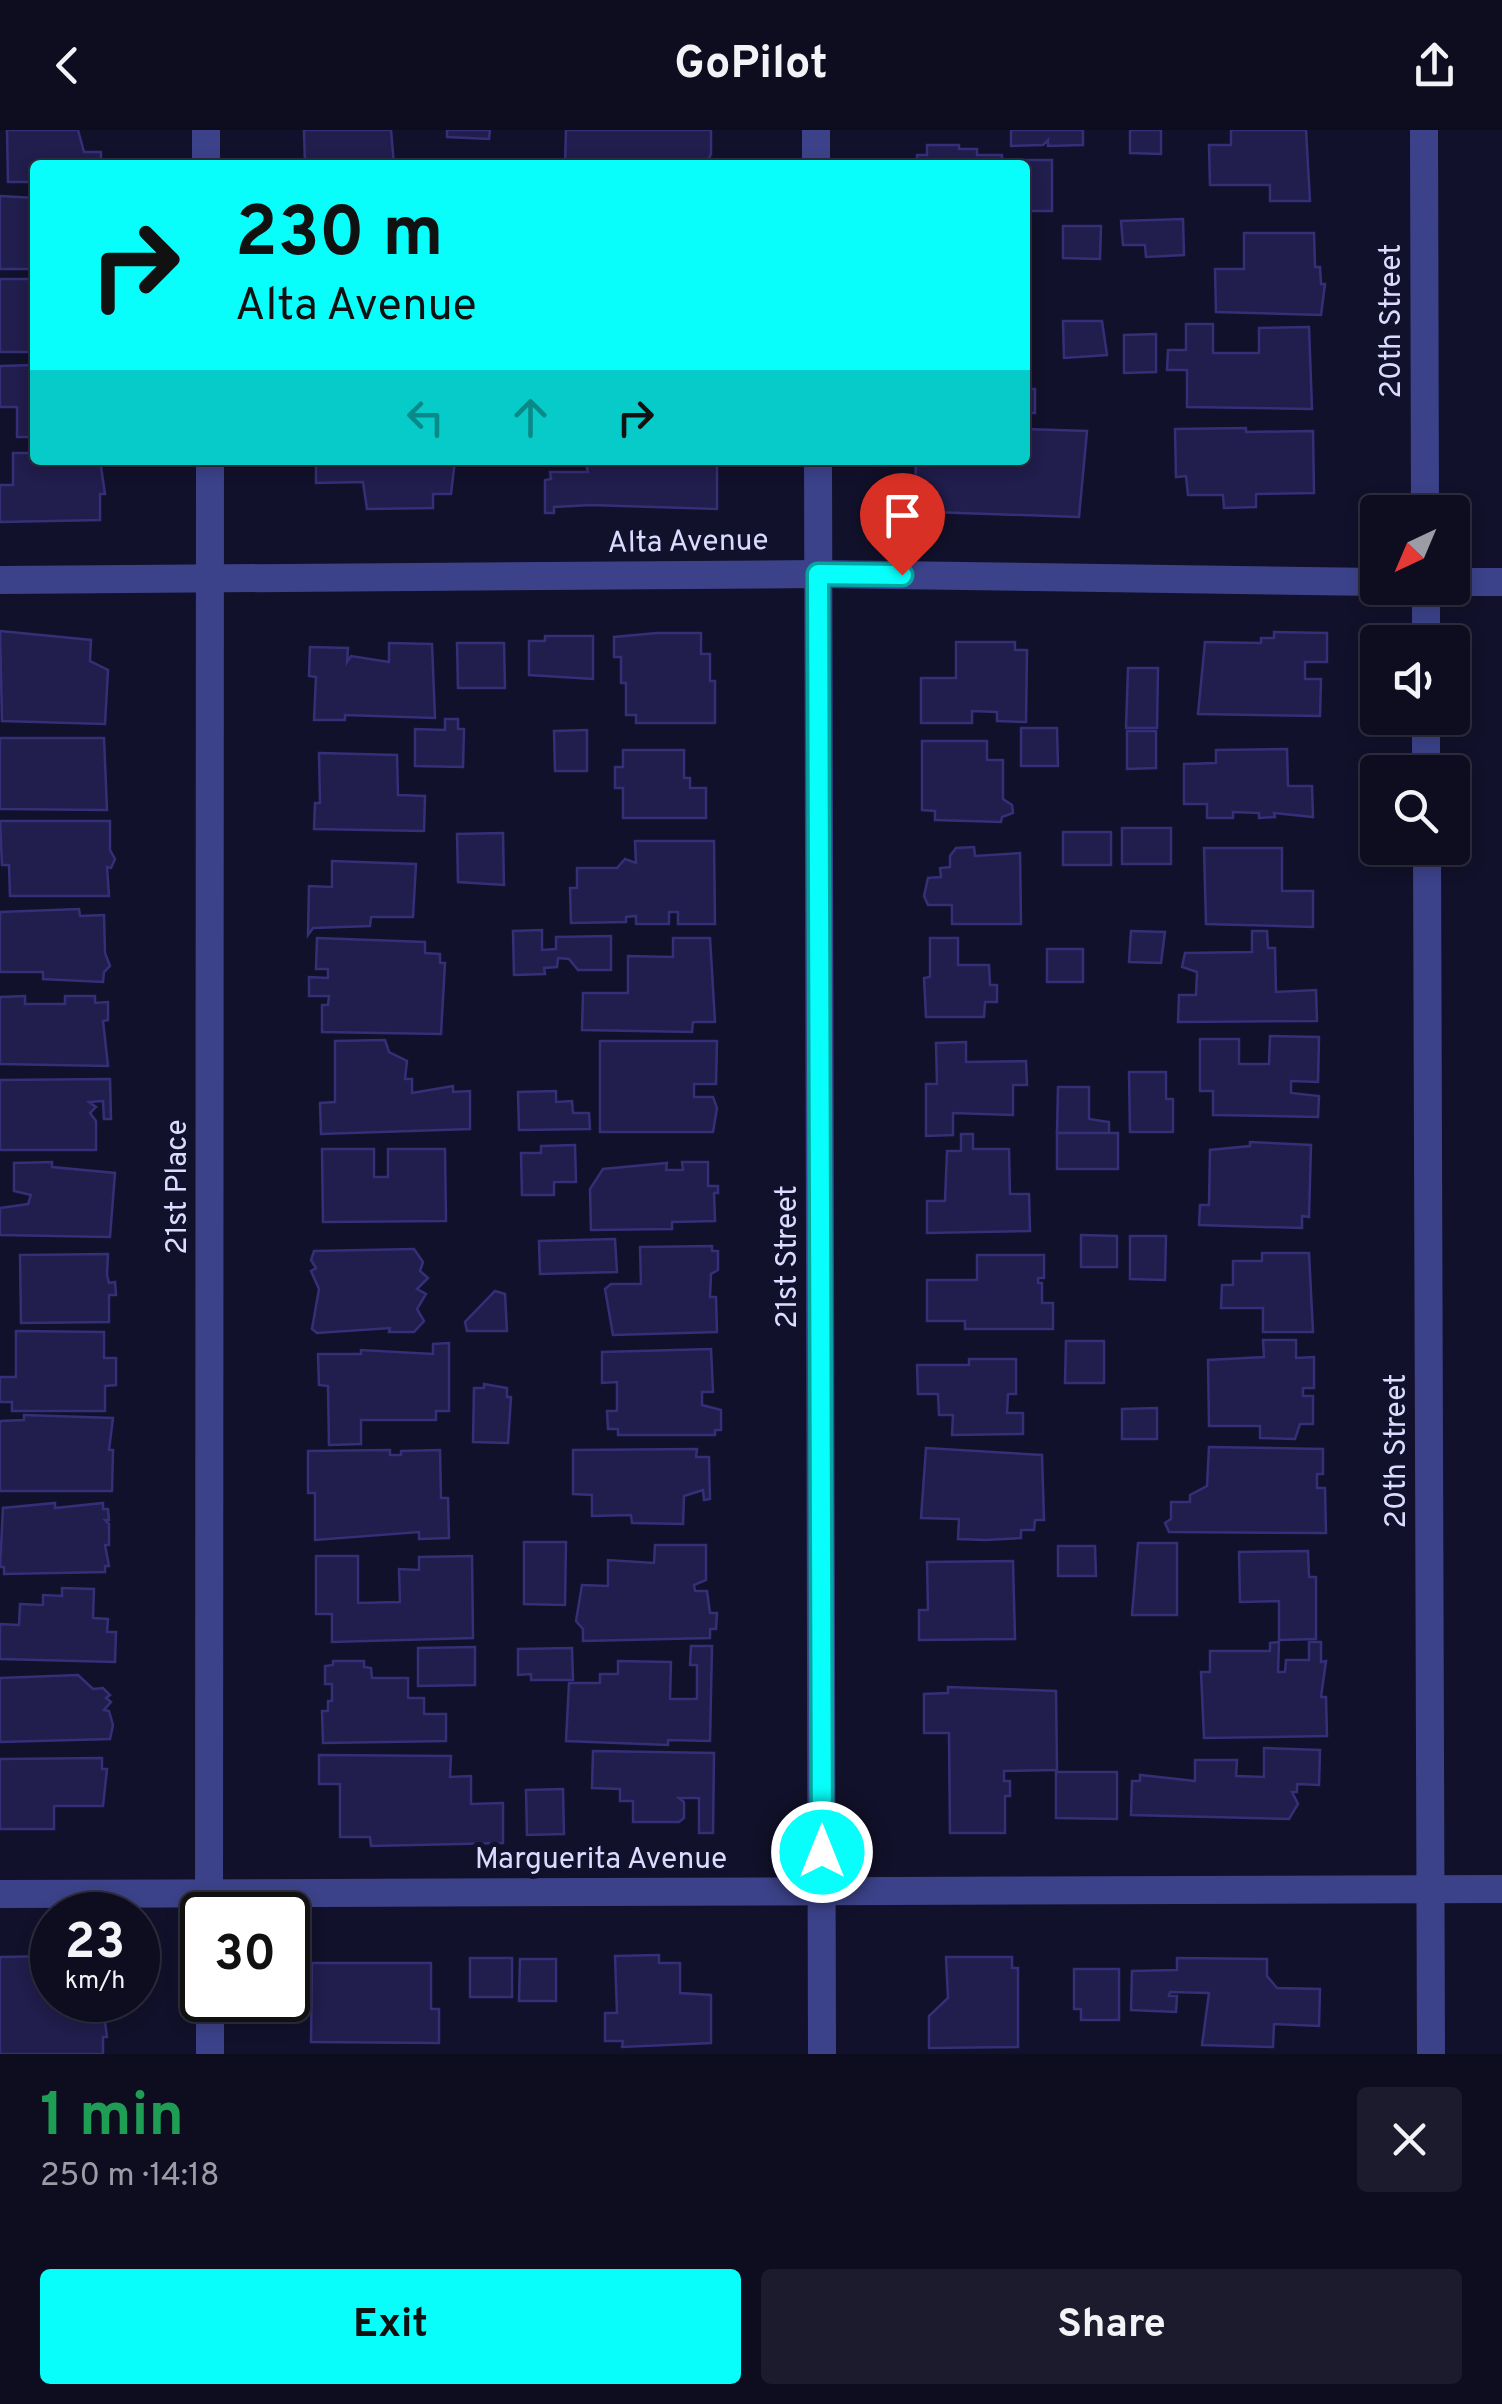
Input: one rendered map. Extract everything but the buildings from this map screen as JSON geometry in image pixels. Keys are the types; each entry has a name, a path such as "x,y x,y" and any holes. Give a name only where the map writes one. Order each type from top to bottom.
{"street":[{"path":"206,130 206,160"},
{"path":"816,130 816,160"},
{"name":"20th Street","path":"1424,130 1426,495"},
{"name":"21st Place","path":"209,1892 210,465"},
{"name":"21st Street","path":"818,465 822,2054"},
{"name":"Alta Avenue","path":"0,580 818,574 1360,582"},
{"path":"1470,582 1502,582"},
{"name":"20th Street","path":"1427,865 1432,2054"},
{"name":"Marguerita Avenue","path":"310,1902 822,1891 1502,1888"},
{"name":"Marguerita Avenue","path":"0,1894 180,1903"},
{"path":"210,2022 210,2054"}],"route":[{"path":"822,1852 818,574 902,575"}]}
